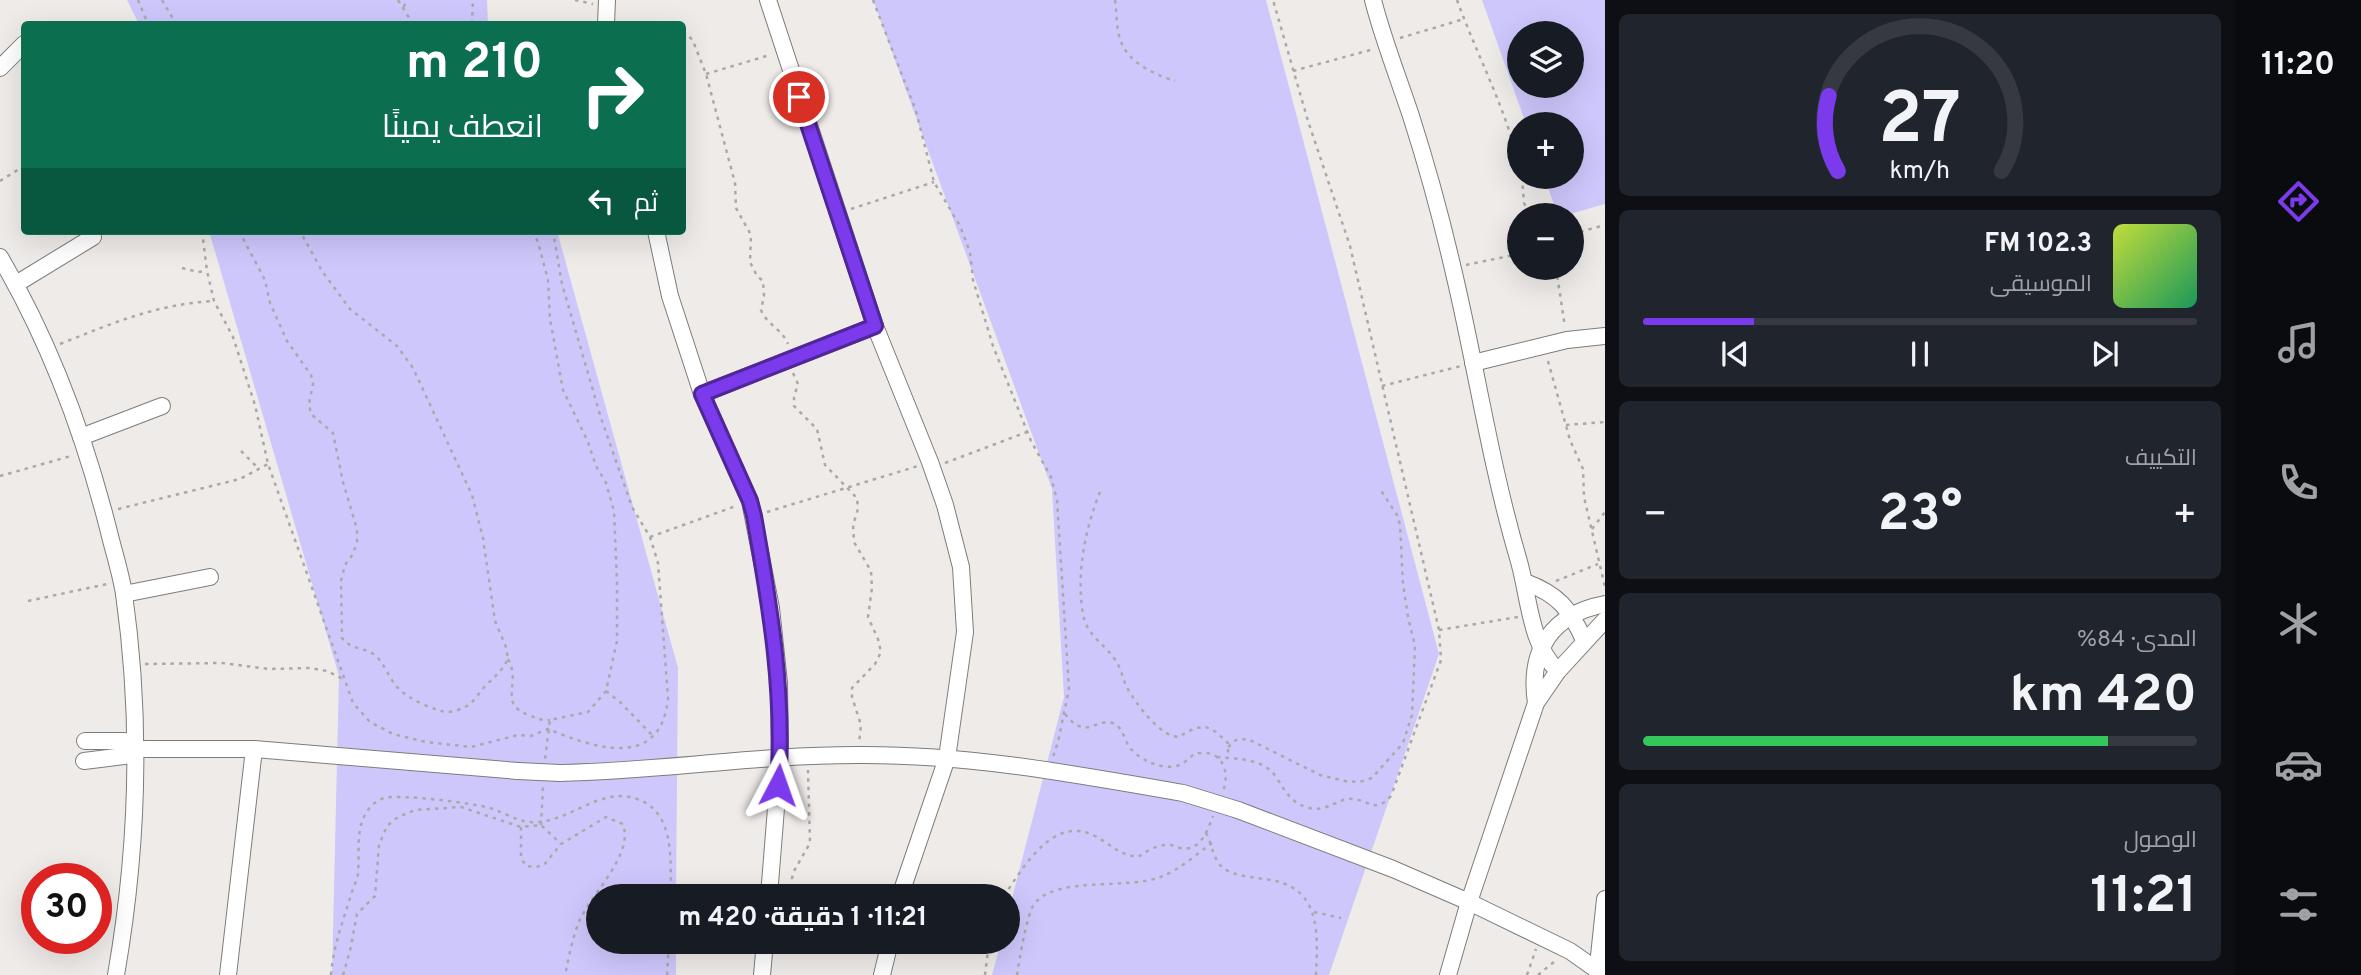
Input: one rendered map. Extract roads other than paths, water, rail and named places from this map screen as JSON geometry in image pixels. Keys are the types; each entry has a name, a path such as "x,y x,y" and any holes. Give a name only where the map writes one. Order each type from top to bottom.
{"street":[{"path":"768,0 875,326 945,505 961,567 965,632 958,696 947,758 904,884"},
{"path":"1373,0 1412,119 1453,268 1486,437 1541,648 1545,657 1558,671"},
{"path":"0,68 21,47"},
{"path":"657,235 670,296 702,394 752,509 774,633 779,683 780,758 770,884"},
{"path":"16,284 93,237"},
{"path":"0,257 48,349 84,445 123,587 136,749 134,842 116,975"},
{"path":"702,394 875,326"},
{"path":"1473,363 1567,340 1605,336"},
{"path":"84,445 162,406"},
{"path":"123,587 210,577"},
{"path":"1525,582 1546,591 1572,615 1584,640"},
{"path":"1536,703 1533,684 1535,666 1549,635 1572,615 1588,607 1605,604"},
{"path":"1448,975 1469,902 1536,703 1558,671 1605,620"},
{"path":"85,741 124,741 136,749"},
{"path":"84,761 124,756 136,749 254,749 560,773 626,772 808,756 947,758 1048,769 1183,793 1238,810 1367,859 1469,902 1600,965 1605,900"},
{"path":"229,975 254,749"},
{"path":"762,975 764,954"},
{"path":"882,975 887,954"}]}
